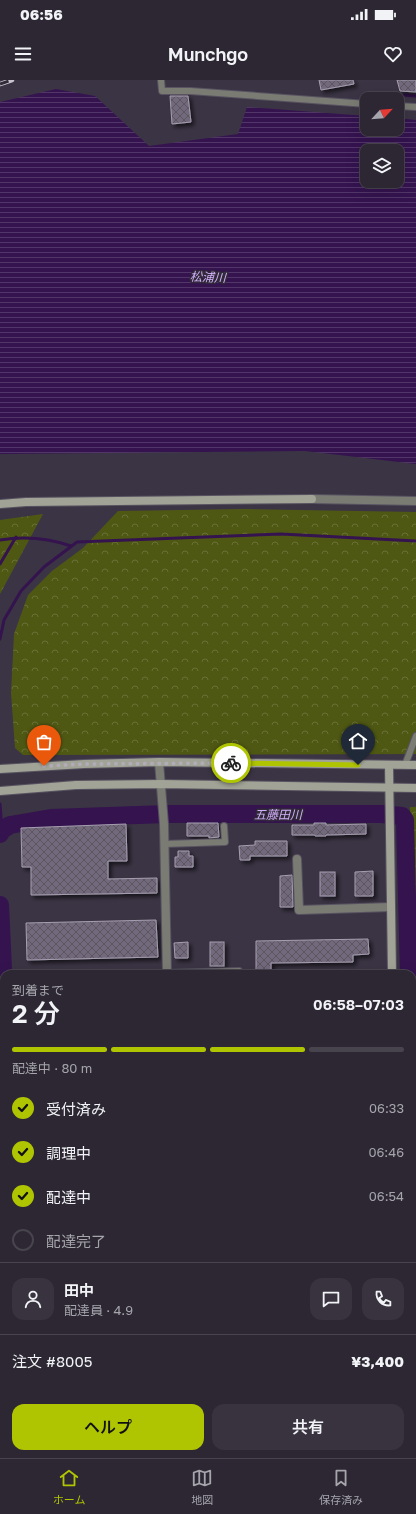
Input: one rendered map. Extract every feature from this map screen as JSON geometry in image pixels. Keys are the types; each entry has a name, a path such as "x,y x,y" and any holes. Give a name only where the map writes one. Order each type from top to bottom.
{"street":[{"path":"0,504 26,502 312,499 416,501"},
{"path":"0,769 84,764 159,762 416,766"},
{"path":"159,762 164,824 167,970"},
{"path":"389,765 392,970"},
{"path":"0,791 76,785 161,784 416,788"},
{"path":"297,859 298,910 391,907"}],"lane":[{"path":"162,80 162,91 190,91 360,103"},
{"path":"404,106 416,107"},
{"path":"405,765 416,736"},
{"path":"164,844 224,842 224,826"}],"green space":[{"path":"245,509 416,512 416,754 23,755 15,748 11,693 14,634 28,595 52,571 83,548 118,511"},
{"path":"43,514 0,594 0,520"},
{"path":"410,807 416,807 416,970 414,970"}],"water":[{"name":"松浦川","path":"56,89 95,96 149,146 238,134 247,107 360,115 360,136 404,136 404,119 416,120 416,464 305,451 0,454 0,102"}],"building":[{"path":"319,80 353,80 354,84 321,90"},
{"path":"397,80 416,80 416,92 400,91"},
{"path":"170,96 188,96 191,122 172,124"},
{"path":"187,823 218,823 219,837 209,838 209,836 187,836"},
{"path":"314,823 326,823 326,825 366,824 366,834 326,836 292,835 292,825 314,825"},
{"path":"126,824 127,861 108,861 108,879 157,878 157,893 31,895 31,867 22,867 21,828"},
{"path":"255,841 287,841 287,856 250,856 250,860 240,860 239,846 255,845"},
{"path":"178,851 189,851 189,856 193,856 193,867 175,867 175,857 178,857"},
{"path":"373,871 373,896 355,896 355,872"},
{"path":"320,872 335,872 335,896 320,896"},
{"path":"292,875 293,907 280,907 280,876"},
{"path":"156,920 158,957 27,960 26,923"},
{"path":"368,939 369,954 353,955 353,962 271,963 271,970 256,970 256,941"},
{"path":"188,942 188,958 175,958 174,943"},
{"path":"210,942 224,942 224,966 210,966"}],"waterway":[{"path":"404,95 416,96"},
{"path":"0,639 4,620 21,591 44,567 77,542 281,534 416,541"},
{"path":"0,564 16,537"},
{"path":"0,540 36,538 71,546"},
{"path":"0,804 2,830"},
{"name":"五藤田川","path":"0,834 2,830 10,825 51,818 167,814 381,814 402,816 405,820 409,970"},
{"name":"五藤田川","path":"0,905 3,970"}],"railway":[{"path":"0,84 12,80"}],"way so far":[{"path":"44,766 159,762 231,763"}],"route":[{"path":"231,763 358,765"}]}
